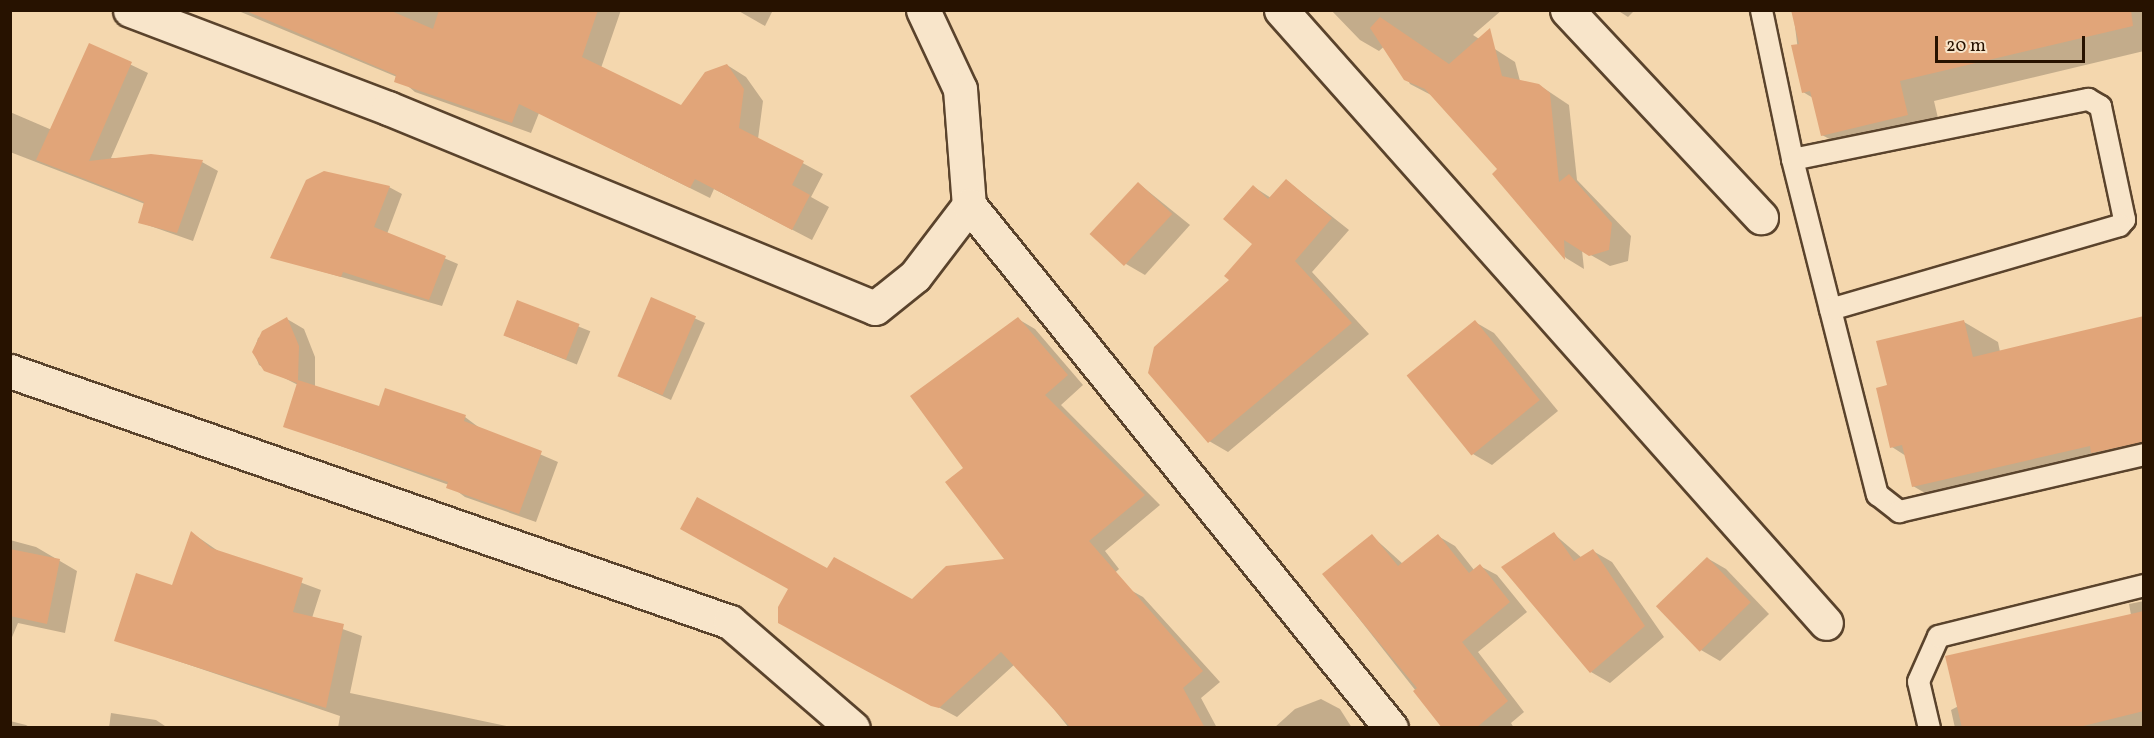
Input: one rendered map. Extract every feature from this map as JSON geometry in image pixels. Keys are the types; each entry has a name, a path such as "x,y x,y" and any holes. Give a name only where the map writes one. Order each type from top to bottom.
{"street":[{"path":"130,10 388,108 875,308 915,276 969,205"},
{"path":"923,10 960,89 969,205 1391,728"},
{"path":"1281,10 1826,623"},
{"path":"1567,10 1761,217"},
{"path":"10,371 730,622 853,728"}],"lane":[{"path":"1761,10 1792,159 1877,494 1899,511 2144,454"},
{"path":"1792,159 2088,99 2100,106 2124,219 2120,225 1830,309"},
{"path":"1929,728 1918,681 1938,636 2144,585"}],"building":[{"path":"244,10 389,10 433,29 439,10 598,10 582,57 681,105 705,72 727,64 744,89 739,128 804,161 792,185 810,195 792,230 695,179 690,188 519,104 512,123 394,82 396,75"},
{"path":"1791,10 2131,10 2133,26 1900,81 1908,115 1821,136 1810,91 1802,93 1791,45 1799,44"},
{"path":"1380,17 1449,64 1490,28 1502,76 1539,84 1550,93 1559,182 1569,174 1612,223 1609,250 1589,256 1564,240 1565,260 1492,174 1497,169 1425,89 1404,80 1370,28"},
{"path":"89,43 132,62 89,161 151,154 203,160 177,233 138,223 144,202 36,160"},
{"path":"324,171 390,186 374,227 446,256 429,300 343,272 341,277 270,258 306,180"},
{"path":"1286,179 1332,218 1295,261 1352,323 1208,443 1148,373 1154,347 1229,280 1224,276 1252,244 1223,219 1253,185 1268,199"},
{"path":"1138,182 1172,214 1124,266 1090,234"},
{"path":"651,297 696,316 663,395 617,376"},
{"path":"517,300 580,324 566,359 503,335"},
{"path":"2144,316 2144,442 2091,453 2090,446 1912,487 1902,445 1890,448 1876,388 1887,385 1876,341 1964,320 1973,357"},
{"path":"287,317 299,346 298,380 379,406 385,388 466,415 464,421 542,451 519,514 446,488 448,482 283,427 297,383 264,371 252,352 262,331"},
{"path":"1018,317 1068,375 1045,395 1145,495 1089,541 1203,671 1183,688 1205,728 1071,728 1001,652 939,708 931,706 778,623 778,607 788,589 680,529 697,497 827,568 834,557 912,599 946,566 1004,559 945,482 963,468 910,396"},
{"path":"1475,320 1540,400 1471,455 1407,375"},
{"path":"191,531 211,548 303,578 293,612 344,624 326,708 114,641 136,573 172,585"},
{"path":"1554,532 1574,561 1593,549 1645,626 1590,673 1501,567"},
{"path":"1372,534 1398,566 1438,534 1469,573 1480,564 1510,602 1462,642 1508,701 1476,728 1442,728 1413,691 1417,688 1322,574"},
{"path":"10,549 60,559 47,624 10,616"},
{"path":"1707,557 1751,602 1700,652 1656,606"},
{"path":"2144,611 2144,711 2075,728 1962,728 1945,656"}]}
